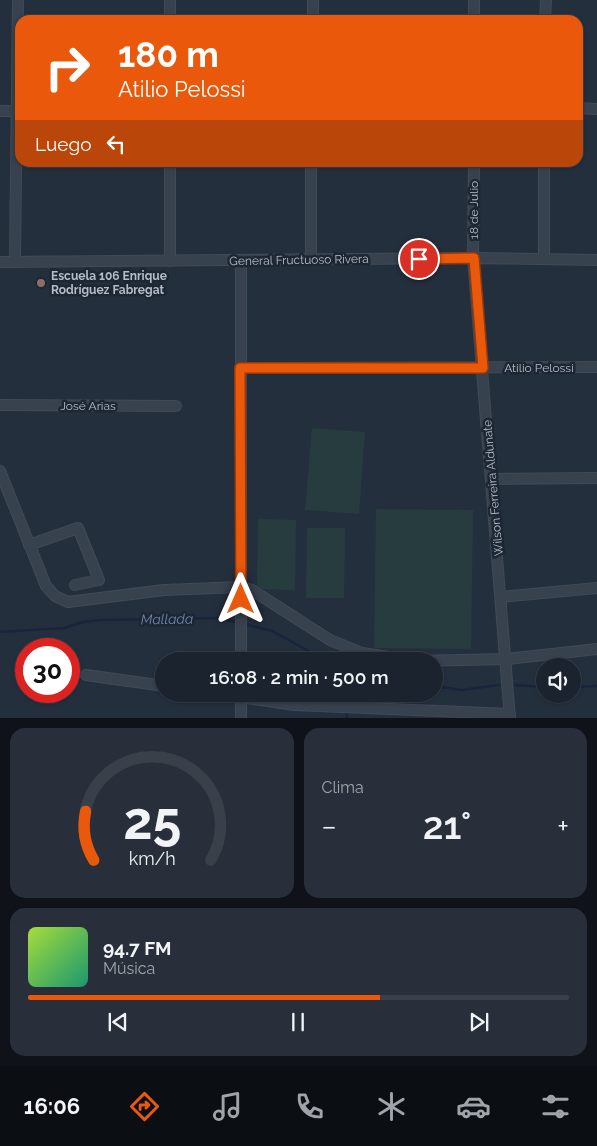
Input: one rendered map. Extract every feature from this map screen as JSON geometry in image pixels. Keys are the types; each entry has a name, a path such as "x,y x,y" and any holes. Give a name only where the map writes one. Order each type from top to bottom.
{"street":[{"path":"18,0 18,15"},
{"path":"170,0 170,15"},
{"path":"313,0 313,15"},
{"path":"474,0 474,15"},
{"path":"545,15 546,0"},
{"path":"583,108 597,108"},
{"path":"0,111 15,111"},
{"path":"15,262 17,167"},
{"path":"170,167 170,261"},
{"path":"310,260 311,167"},
{"name":"18 de Julio","path":"474,167 474,258"},
{"path":"544,167 544,259"},
{"name":"General Fructuoso Rivera","path":"0,262 240,262 474,258 597,260"},
{"name":"Wilson Ferreira Aldunate","path":"474,258 510,716"},
{"path":"240,262 241,652"},
{"name":"Atilio Pelossi","path":"240,368 597,367"},
{"name":"José Arias","path":"0,405 176,406"},
{"path":"0,471 46,586 55,596 68,602 164,590 241,587 252,590 330,640 362,653 415,661 507,659 597,649"},
{"path":"492,479 597,478"},
{"path":"30,545 78,528 99,580 75,585"},
{"path":"501,597 597,588"},
{"path":"86,675 155,685"},
{"path":"241,702 241,718"},
{"path":"278,702 339,708 510,716"}],"green space":[{"path":"312,428 365,432 359,514 305,510"},
{"path":"376,509 473,510 471,649 374,648"},
{"path":"258,519 296,520 295,590 257,589"},
{"path":"307,528 345,528 344,598 306,598"}],"waterway":[{"name":"Mallada","path":"0,632 64,628 83,622 100,620 220,618 239,623"},
{"name":"Mallada","path":"244,624 272,631 310,652"},
{"name":"Mallada","path":"443,687 461,690 499,685"},
{"name":"Mallada","path":"513,685 536,686"},
{"name":"Mallada","path":"581,687 597,686"},
{"path":"347,710 347,718"}],"place":[{"name":"Escuela 106 Enrique Rodríguez Fabregat","path":"41,283"}],"route":[{"path":"241,599 240,368 483,368 474,258 419,259"}]}
